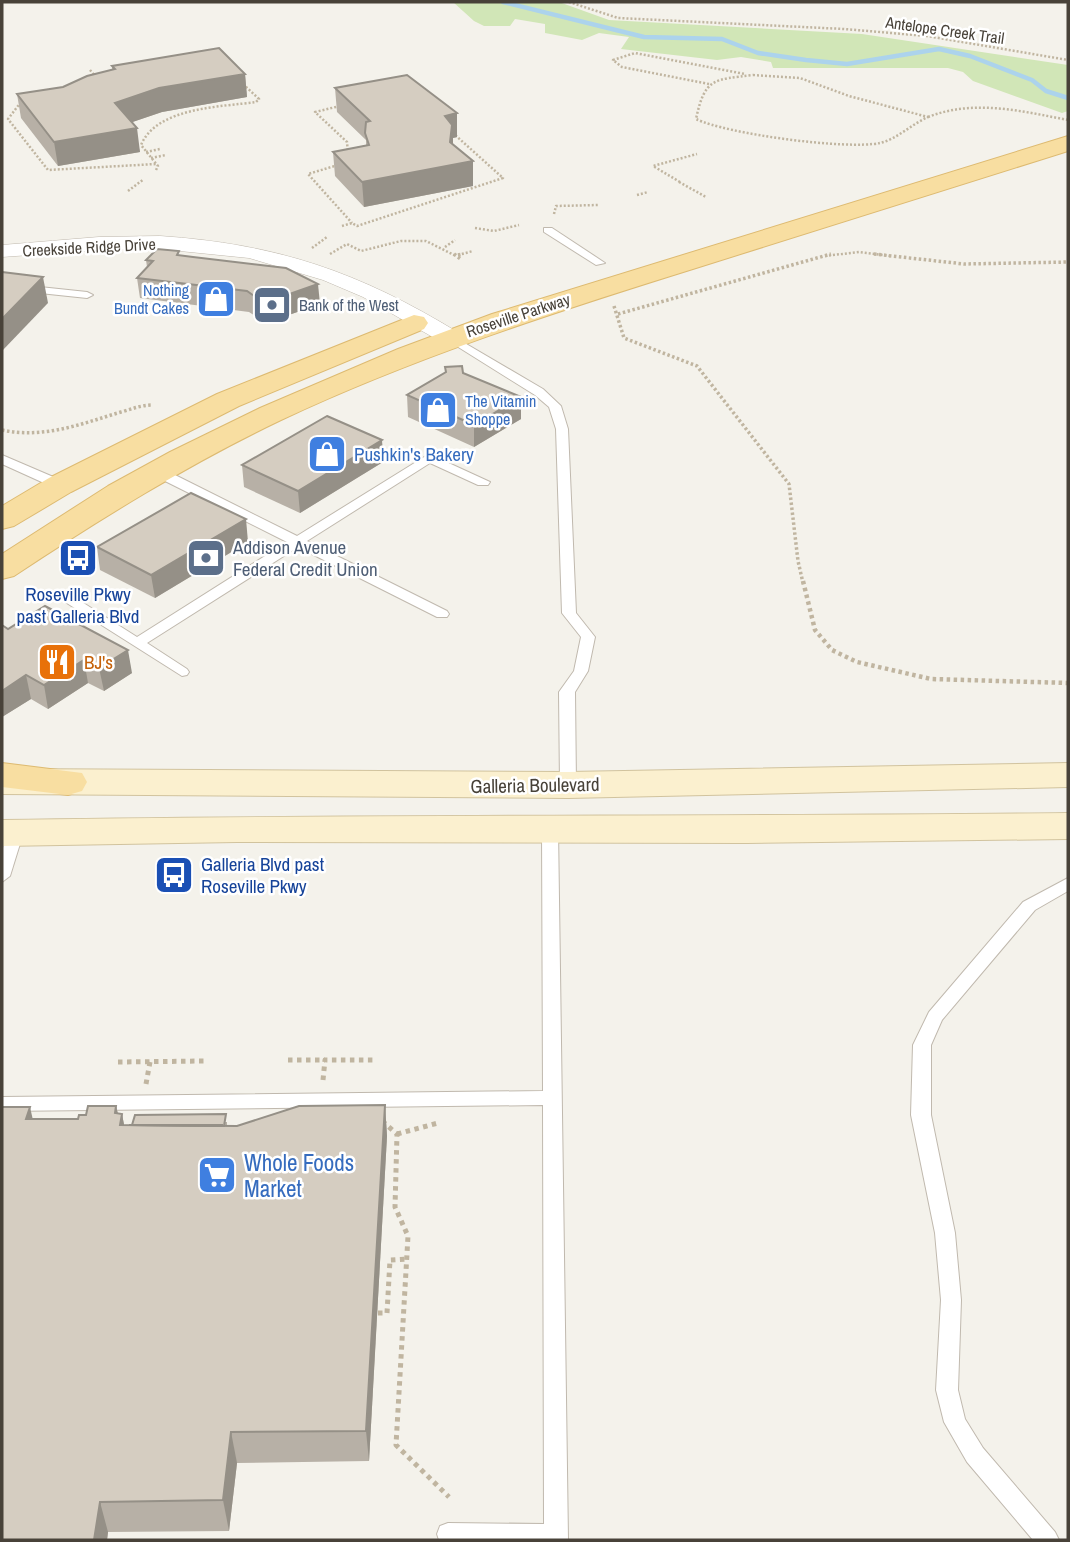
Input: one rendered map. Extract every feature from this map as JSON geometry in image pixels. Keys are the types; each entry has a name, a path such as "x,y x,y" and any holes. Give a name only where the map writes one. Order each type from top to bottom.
{"main road":[{"path":"663,244 1068,121"},
{"name":"Roseville Parkway","path":"2,569 102,504 270,413 450,338 1058,146"},
{"name":"Roseville Parkway","path":"554,277 613,259"},
{"name":"Roseville Parkway","path":"2,519 60,485 228,400 456,308"},
{"path":"2,775 68,782"},
{"name":"Galleria Boulevard","path":"2,782 568,786 1068,775"},
{"path":"550,828 562,813 584,806 869,796 925,778"},
{"path":"8,833 1068,826"}],"street":[{"name":"Creekside Ridge Drive","path":"2,251 125,243 205,246 258,252 327,271 393,301 450,338"}],"lane":[{"path":"548,230 613,259"},
{"path":"2,286 87,295"},
{"path":"450,338 539,392 555,406 562,429 569,613 589,637 581,671 567,692 568,786"},
{"path":"138,643 429,458 483,482"},
{"path":"2,459 60,485"},
{"path":"158,472 442,614"},
{"path":"69,600 182,672"},
{"path":"448,1534 556,1537 550,828"},
{"path":"2,876 8,833"},
{"path":"1046,1540 975,1455 955,1422 947,1391 951,1300 946,1233 921,1115 922,1045 934,1017 1029,906 1068,884"},
{"path":"2,1104 552,1098"}],"path":[{"name":"Antelope Creek Trail","path":"569,2 618,18 844,29 927,36 1068,60"},
{"path":"711,85 622,67 613,60 635,53 752,75 800,78 849,96 885,103 928,117"},
{"path":"90,70 96,76"},
{"path":"752,75 721,79 711,85 701,95 696,119 700,124 737,132 870,145 884,142 928,117 973,108 1068,121"},
{"path":"156,170 156,164 141,145 143,136 159,122 256,102 259,99 236,76"},
{"path":"31,100 20,102 8,119 48,170 156,164"},
{"path":"344,106 316,112 347,142 350,148 345,160 328,169 308,174 357,226 503,178 447,128"},
{"path":"145,152 160,149"},
{"path":"697,154 653,166 706,197"},
{"path":"151,158 166,155"},
{"path":"128,191 144,179"},
{"path":"637,195 648,191"},
{"path":"553,214 556,214 556,206 599,205"},
{"path":"342,226 352,223"},
{"path":"475,228 494,232 526,223"},
{"path":"519,225 527,230"},
{"path":"312,248 327,237"},
{"path":"330,254 347,244 361,251 397,239 418,239 444,248 462,260"},
{"path":"444,248 455,240"},
{"path":"457,256 473,251"},
{"path":"618,314 834,253 859,251 964,264 1068,262"},
{"path":"623,333 624,338 635,344 697,366 789,484 798,561 815,630 832,649 857,662 931,679 1068,683"},
{"path":"2,430 23,435 47,434 91,419 153,405"},
{"path":"288,1060 374,1060"},
{"path":"321,1100 325,1060"},
{"path":"118,1062 205,1061"},
{"path":"379,1119 397,1135 395,1208 408,1236 396,1446 449,1497"},
{"path":"397,1135 438,1123"},
{"path":"378,1313 387,1313 390,1260 408,1259"}],"green space":[{"path":"453,2 559,2 609,20 862,34 1068,65 1068,111 1062,113 973,81 963,72 948,68 773,68 771,62 741,57 717,60 621,49 629,37 599,33 582,40 545,33 545,24 515,19 510,26 484,26 474,21"}],"building":[{"path":"219,48 245,74 159,88 115,103 137,128 54,142 17,94 63,87 87,76 115,69 112,66"},
{"path":"407,75 457,113 445,116 452,125 450,142 473,161 362,182 333,152 369,145 365,133 366,122 370,121 335,88"},
{"path":"157,249 179,251 177,255 286,268 318,284 264,303 247,291 137,278 153,261 146,260"},
{"path":"2,272 43,277 2,319"},
{"path":"462,366 463,373 521,397 474,425 407,395 446,372 445,367"},
{"path":"327,416 382,440 298,491 242,465"},
{"path":"191,493 246,519 151,575 97,547"},
{"path":"45,606 128,650 99,668 84,660 44,685 26,675 2,691 2,625 8,629"},
{"path":"385,1105 366,1431 231,1432 223,1500 100,1502 94,1540 2,1540 2,1107 30,1107 26,1119 78,1119 79,1115 86,1115 88,1106 116,1106 115,1113 122,1114 120,1125 237,1126 299,1106"},
{"path":"226,1114 224,1126 132,1125 135,1115"},
{"path":"129,1125 222,1125 222,1126"}],"waterway":[{"path":"503,2 644,37 722,39 758,53 806,60 847,64 939,49 970,56 1032,80 1046,91 1068,98"}],"place":[{"name":"Nothing Bundt Cakes","path":"216,299"},
{"name":"Bank of the West","path":"272,305"},
{"name":"The Vitamin Shoppe","path":"438,410"},
{"name":"Pushkin's Bakery","path":"327,454"},
{"name":"Roseville Pkwy past Galleria Blvd","path":"78,558"},
{"name":"Addison Avenue Federal Credit Union","path":"206,558"},
{"name":"BJ's","path":"57,662"},
{"name":"Galleria Blvd past Roseville Pkwy","path":"174,875"},
{"name":"Whole Foods Market","path":"217,1175"}]}
